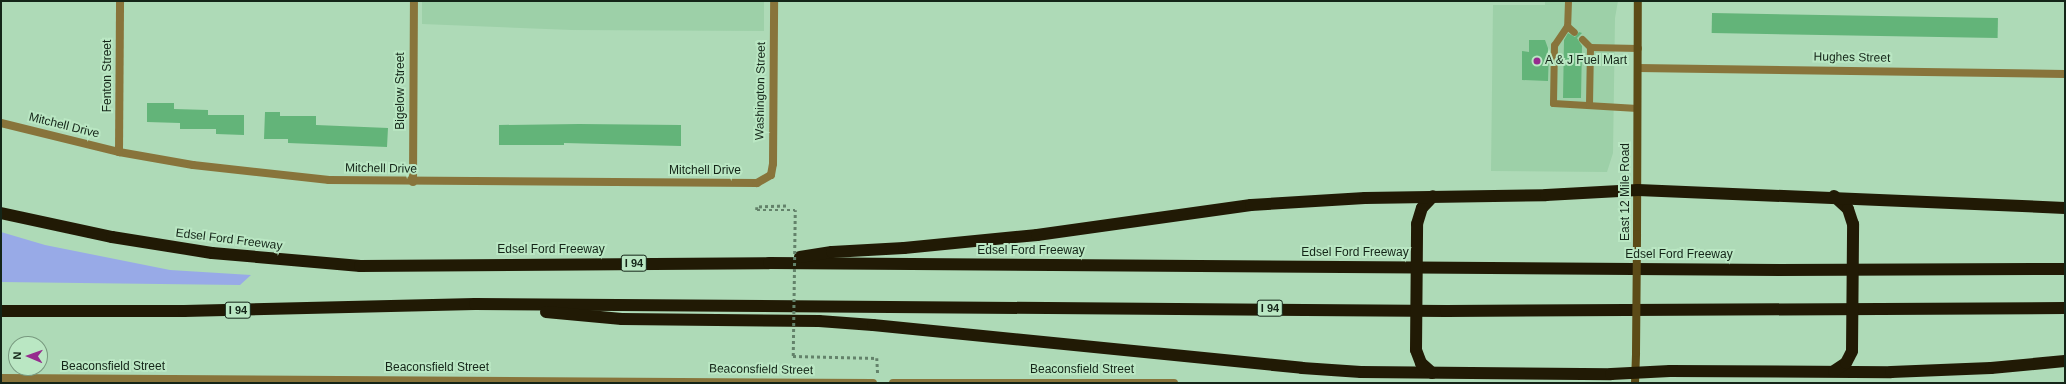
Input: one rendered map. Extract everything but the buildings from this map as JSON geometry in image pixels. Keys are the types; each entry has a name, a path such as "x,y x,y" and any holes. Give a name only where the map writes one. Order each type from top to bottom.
{"highway":[{"path":"769,263 832,252 904,248 1037,235 1251,205 1433,196 1553,195 1638,190 1834,196 2065,208"},
{"path":"1432,373 1421,363 1416,350 1417,224 1422,208 1433,196"},
{"path":"1834,196 1848,209 1853,224 1852,351 1846,363 1834,372"},
{"name":"Edsel Ford Freeway","path":"1,213 105,236 212,253 360,266 769,263 1772,270 2065,269"},
{"path":"475,304 622,319 819,321 873,325 1302,368 1432,373 1635,378 1983,369 2065,361"},
{"name":"I 94","path":"1,312 184,311 475,304 1446,311 2065,308"}],"main road":[{"name":"East 12 Mile Road","path":"1635,378 1638,190 1638,1"}],"street":[{"name":"Fenton Street","path":"119,152 120,1"},
{"name":"Bigelow Street","path":"413,182 414,1"},
{"name":"Washington Street","path":"766,179 771,175 773,164 774,1"},
{"name":"Hughes Street","path":"1638,68 2065,74"},
{"name":"Mitchell Drive","path":"1,123 119,152 265,175 329,180 739,184 757,183 766,179"},
{"name":"Beaconsfield Street","path":"1,378 211,381 873,383"},
{"name":"Beaconsfield Street","path":"893,383 1174,383"}],"lane":[{"path":"1568,1 1567,26 1554,45 1553,103 1637,108"},
{"path":"1567,26 1574,32"},
{"path":"1582,39 1590,47 1638,48"},
{"path":"1589,104 1590,47"}],"path":[{"path":"786,206 757,207 757,210 795,210 793,356 877,358 878,383"}],"shaded area":[{"path":"422,1 764,1 764,31 572,30 422,24"},
{"path":"1545,1 1618,1 1615,18 1613,153 1607,172 1491,171 1493,5 1545,5"},
{"path":"1,232 45,245 170,270 251,275 240,285 1,282"}],"place":[{"name":"A & J Fuel Mart","path":"1537,61"}]}
